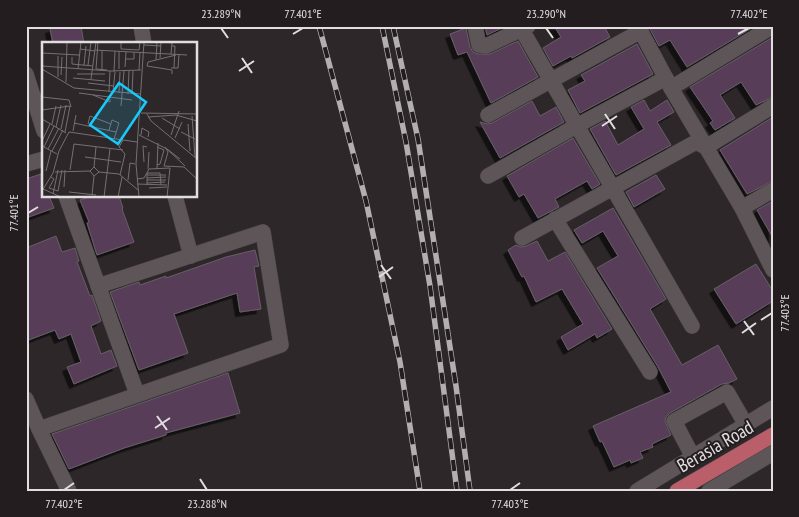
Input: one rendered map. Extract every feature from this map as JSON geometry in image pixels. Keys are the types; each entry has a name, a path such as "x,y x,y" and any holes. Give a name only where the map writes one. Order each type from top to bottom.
{"main road":[{"name":"Berasia Road","path":"677,491 773,435"}],"street":[{"path":"141,26 144,42"},
{"path":"475,26 479,44 486,46 525,28 552,80 692,326"},
{"path":"488,176 578,125 669,83 773,26"},
{"path":"488,115 639,29 742,208 773,270"},
{"path":"26,74 42,125"},
{"path":"706,147 773,106"},
{"path":"522,238 613,186 696,142 706,147"},
{"path":"26,164 42,160"},
{"path":"742,208 773,190"},
{"path":"67,198 138,394"},
{"path":"176,198 191,256"},
{"path":"555,219 650,372"},
{"path":"39,429 281,345 263,232 98,286"},
{"path":"693,457 674,421 727,392 746,425"},
{"path":"26,399 69,491"},
{"path":"637,491 773,408"},
{"path":"709,491 773,453"}],"building":[{"path":"65,26 81,26 84,42 53,42 50,29"},
{"path":"485,26 506,26 487,35"},
{"path":"554,26 604,26 610,37 553,66 543,48 561,37"},
{"path":"654,26 755,26 687,67 670,40 659,46 650,29"},
{"path":"466,28 470,47 473,52 478,54 490,54 518,41 538,77 491,103 467,52 458,55 450,34"},
{"path":"773,37 773,97 756,105 741,82 720,95 735,118 715,130 710,123 713,121 690,87"},
{"path":"637,44 653,74 580,113 568,90 585,81 581,75"},
{"path":"644,100 650,111 667,100 674,112 657,122 671,145 616,175 590,129 605,121 618,145 644,129 631,107"},
{"path":"532,101 540,116 556,107 564,122 500,158 480,122 492,123"},
{"path":"773,117 773,181 747,194 720,150"},
{"path":"573,138 600,184 592,189 587,181 555,199 559,207 538,218 524,194 519,197 507,176"},
{"path":"41,174 42,198 50,198 54,208 26,218 26,179"},
{"path":"656,175 665,189 634,207 626,192"},
{"path":"86,198 120,198 134,242 97,255 87,223 89,222 80,200"},
{"path":"773,201 773,238 757,210"},
{"path":"613,208 666,299 650,309 682,365 718,345 737,379 722,384 670,413 665,421 671,435 652,444 653,447 640,452 643,458 631,463 630,460 614,467 593,426 671,392 658,367 597,268 618,256 603,231 582,243 574,230"},
{"path":"56,236 62,252 75,248 79,261 77,262 101,321 91,326 101,354 111,350 117,366 74,384 67,367 81,362 71,334 59,339 55,330 26,341 26,248"},
{"path":"537,241 548,261 565,252 612,329 597,338 595,334 568,350 561,337 583,324 562,289 536,302 524,276 522,277 508,250 516,245 521,247"},
{"path":"255,250 259,266 254,267 261,309 240,312 237,293 174,314 188,353 139,370 110,292 139,282 140,285 166,276 166,278 226,257"},
{"path":"756,264 773,291 773,301 736,324 714,289"},
{"path":"228,373 240,413 166,433 166,435 124,448 69,469 52,434"}],"railway":[{"path":"319,26 366,201 400,362 420,491"},
{"path":"382,26 406,142 430,286 457,491"},
{"path":"393,26 418,139 470,491"}]}
